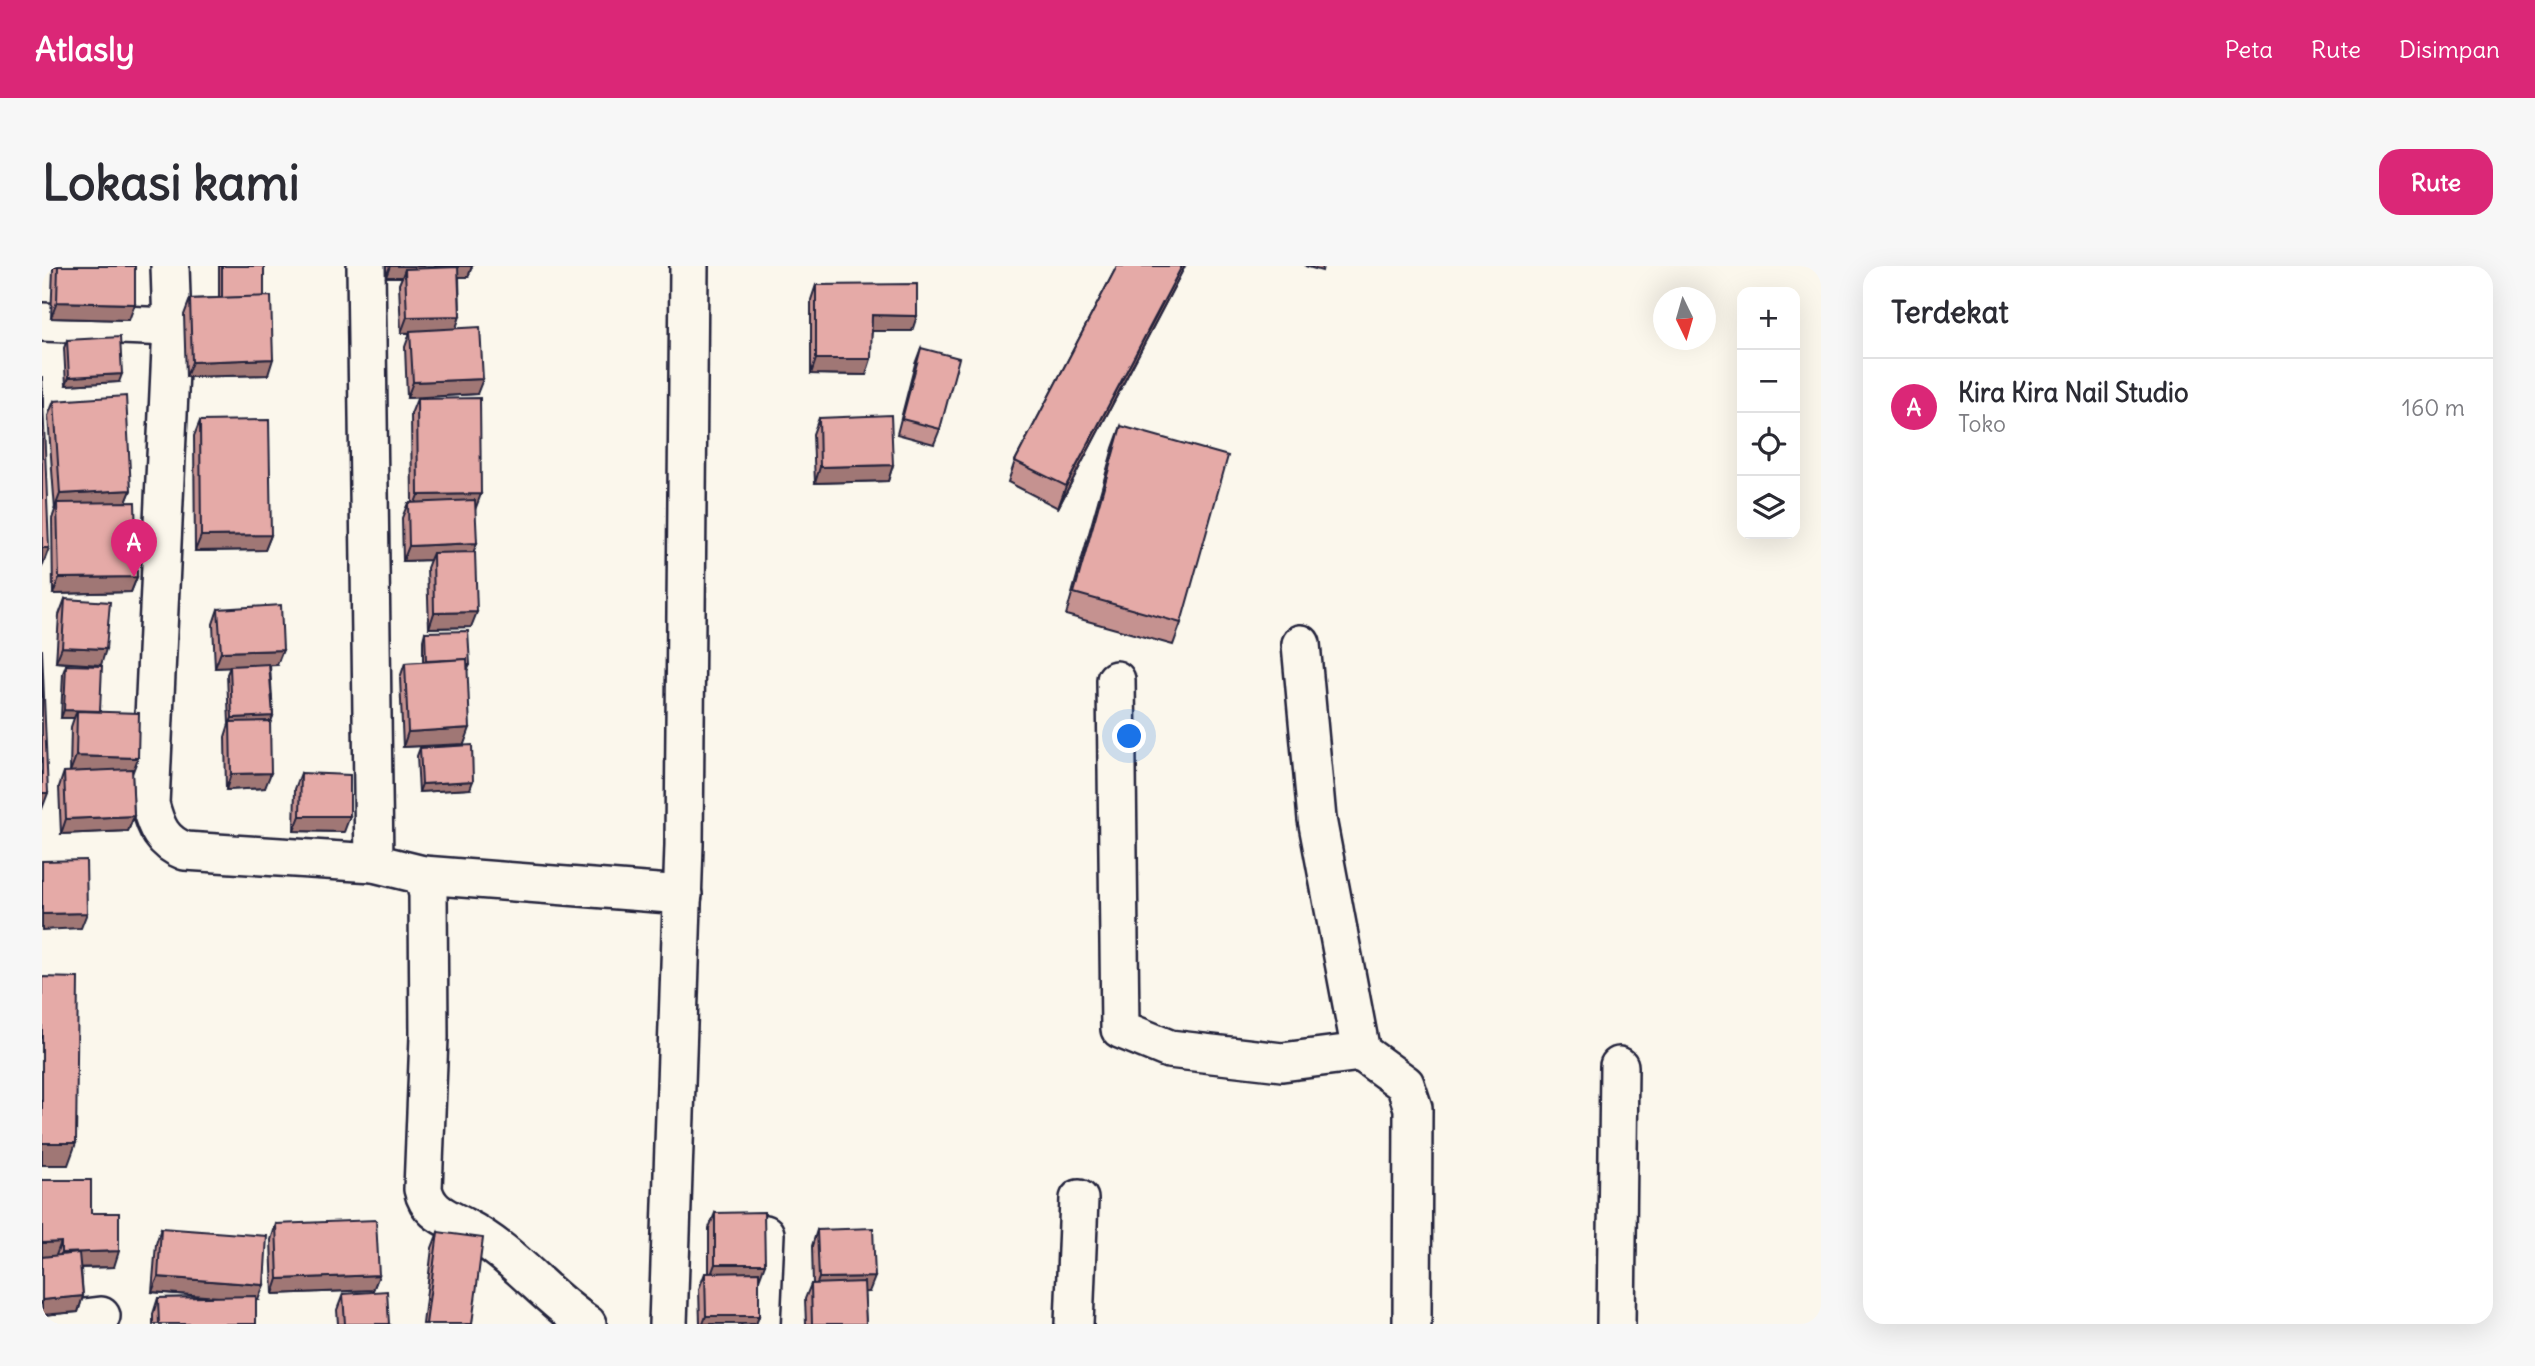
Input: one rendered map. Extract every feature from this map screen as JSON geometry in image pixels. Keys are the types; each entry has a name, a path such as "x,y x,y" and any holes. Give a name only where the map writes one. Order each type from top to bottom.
{"street":[{"path":"170,266 172,327 150,804 156,826 172,846 185,851 374,863 423,875 683,895"},
{"path":"366,266 374,863"},
{"path":"668,1324 683,895 689,266"},
{"path":"42,322 172,327"},
{"path":"1301,644 1318,819 1361,1052"},
{"path":"1116,680 1120,1028 1169,1049 1282,1062 1361,1052 1405,1084 1413,1108 1412,1324"},
{"path":"423,875 428,894 429,1024 423,1189 425,1200 442,1216 495,1245 587,1324"},
{"path":"1616,1324 1619,1066"},
{"path":"1074,1324 1079,1199"},
{"path":"761,1324 765,1234"},
{"path":"42,1323 101,1316"}],"building":[{"path":"58,266 135,266 135,304 57,302"},
{"path":"222,266 264,266 264,297 222,298"},
{"path":"1117,266 1182,266 1066,486 1015,461"},
{"path":"458,267 460,316 407,317 405,269"},
{"path":"917,284 917,316 872,315 871,359 816,359 816,285"},
{"path":"271,296 273,359 192,362 190,299"},
{"path":"480,327 483,379 413,382 410,331"},
{"path":"120,337 122,374 69,377 67,340"},
{"path":"921,348 959,358 940,429 902,419"},
{"path":"42,376 49,548 42,548"},
{"path":"126,396 131,490 60,494 54,401"},
{"path":"480,398 481,494 418,495 417,399"},
{"path":"891,415 893,465 820,467 819,418"},
{"path":"269,420 271,535 201,536 200,421"},
{"path":"1121,426 1228,456 1181,623 1074,593"},
{"path":"475,500 477,543 409,546 408,503"},
{"path":"135,502 137,577 59,578 57,503"},
{"path":"475,552 477,612 434,613 433,553"},
{"path":"65,599 110,602 106,649 62,647"},
{"path":"281,605 283,650 221,652 218,609"},
{"path":"468,631 470,665 467,665 467,659 426,661 425,632"},
{"path":"42,649 48,793 42,793"},
{"path":"467,659 470,728 408,732 405,663"},
{"path":"269,664 273,716 232,718 230,666"},
{"path":"66,665 102,666 100,711 64,710"},
{"path":"77,711 139,713 138,758 76,756"},
{"path":"270,721 271,773 231,774 230,722"},
{"path":"472,745 473,781 422,784 420,748"},
{"path":"132,769 134,816 66,819 64,772"},
{"path":"301,773 350,775 350,816 300,816"},
{"path":"86,860 87,913 42,914 42,861"},
{"path":"42,977 78,978 76,1143 42,1143"},
{"path":"42,1180 91,1180 91,1213 119,1213 119,1251 61,1253 61,1242 42,1243"},
{"path":"764,1212 765,1264 715,1264 715,1213"},
{"path":"376,1220 379,1275 278,1279 276,1224"},
{"path":"161,1228 267,1236 264,1285 158,1277"},
{"path":"873,1228 875,1277 819,1278 817,1230"},
{"path":"438,1232 483,1238 472,1324 426,1324"},
{"path":"79,1253 83,1296 42,1300 42,1257"},
{"path":"759,1272 759,1316 706,1316 705,1273"},
{"path":"864,1282 866,1324 812,1324 811,1284"},
{"path":"387,1291 389,1324 345,1324 343,1294"},
{"path":"256,1296 256,1324 159,1324 158,1298"}],"place":[{"name":"Kira Kira Nail Studio","path":"134,577"}]}
